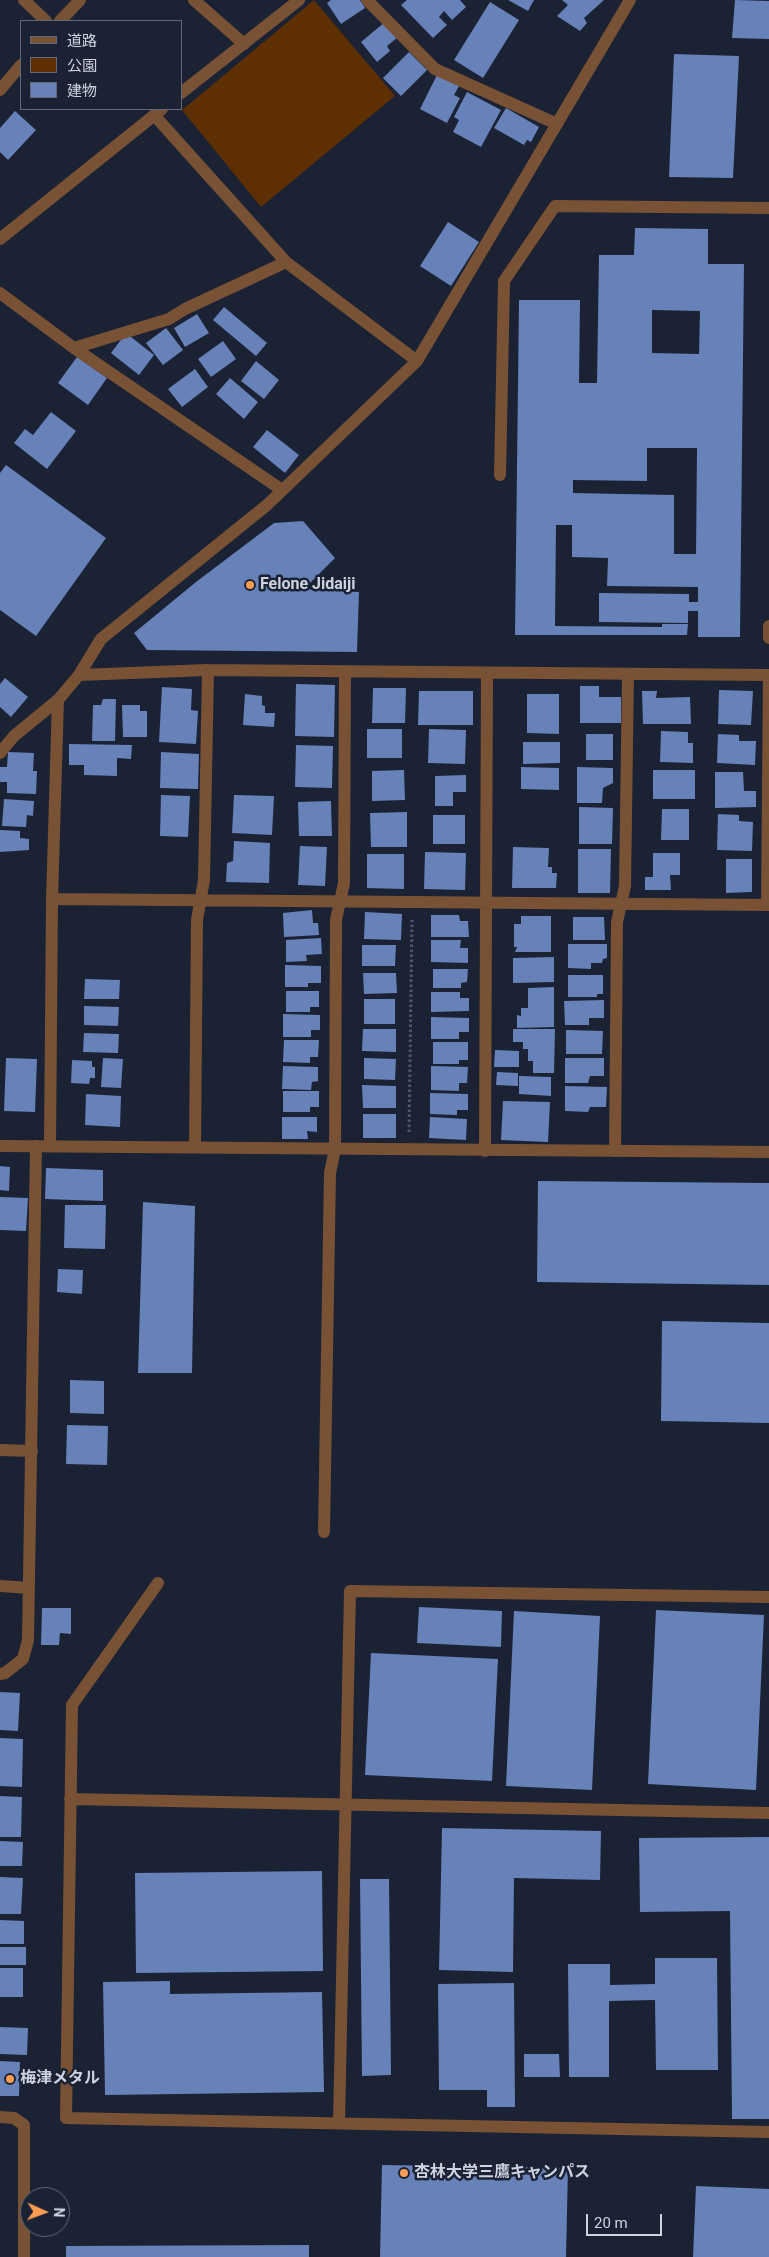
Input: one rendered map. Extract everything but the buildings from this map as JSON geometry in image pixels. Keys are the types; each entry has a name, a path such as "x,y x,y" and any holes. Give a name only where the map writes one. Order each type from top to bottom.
{"street":[{"path":"24,0 45,20"},
{"path":"61,20 80,0"},
{"path":"194,0 244,44"},
{"path":"182,92 299,0"},
{"path":"367,0 435,69 557,124"},
{"path":"0,753 14,736 58,700 79,675 101,639 240,528 417,361 630,0"},
{"path":"0,90 20,66"},
{"path":"0,240 158,112 286,262 417,361"},
{"path":"500,475 504,281 555,206 769,208"},
{"path":"74,348 169,319 286,262"},
{"path":"0,293 74,348 282,490"},
{"path":"769,626 769,638"},
{"path":"52,899 768,905 769,675 208,670 79,675"},
{"path":"195,1147 197,920 204,880 208,670"},
{"path":"324,1532 330,1173 335,1149 336,920 344,883 345,672"},
{"path":"485,1151 487,673"},
{"path":"615,1151 617,922 624,886 628,674"},
{"path":"50,1146 52,899 58,700"},
{"path":"0,1146 769,1152"},
{"path":"0,1674 5,1673 23,1658 28,1640 36,1146"},
{"path":"0,1450 32,1451"},
{"path":"158,1583 72,1705 66,2118 769,2132"},
{"path":"0,1586 29,1588"},
{"path":"339,2123 350,1591 769,1597"},
{"path":"70,1799 769,1814"},
{"path":"0,2117 14,2118 24,2125 24,2257"}],"path":[{"path":"409,1150 412,902"}],"green space":[{"path":"314,0 395,96 261,207 182,110"}],"place":[{"name":"Felone Jidaiji","path":"250,585"},
{"name":"梅津メタル","path":"10,2079"},
{"name":"杏林大学三鷹キャンパス","path":"404,2173"}]}
